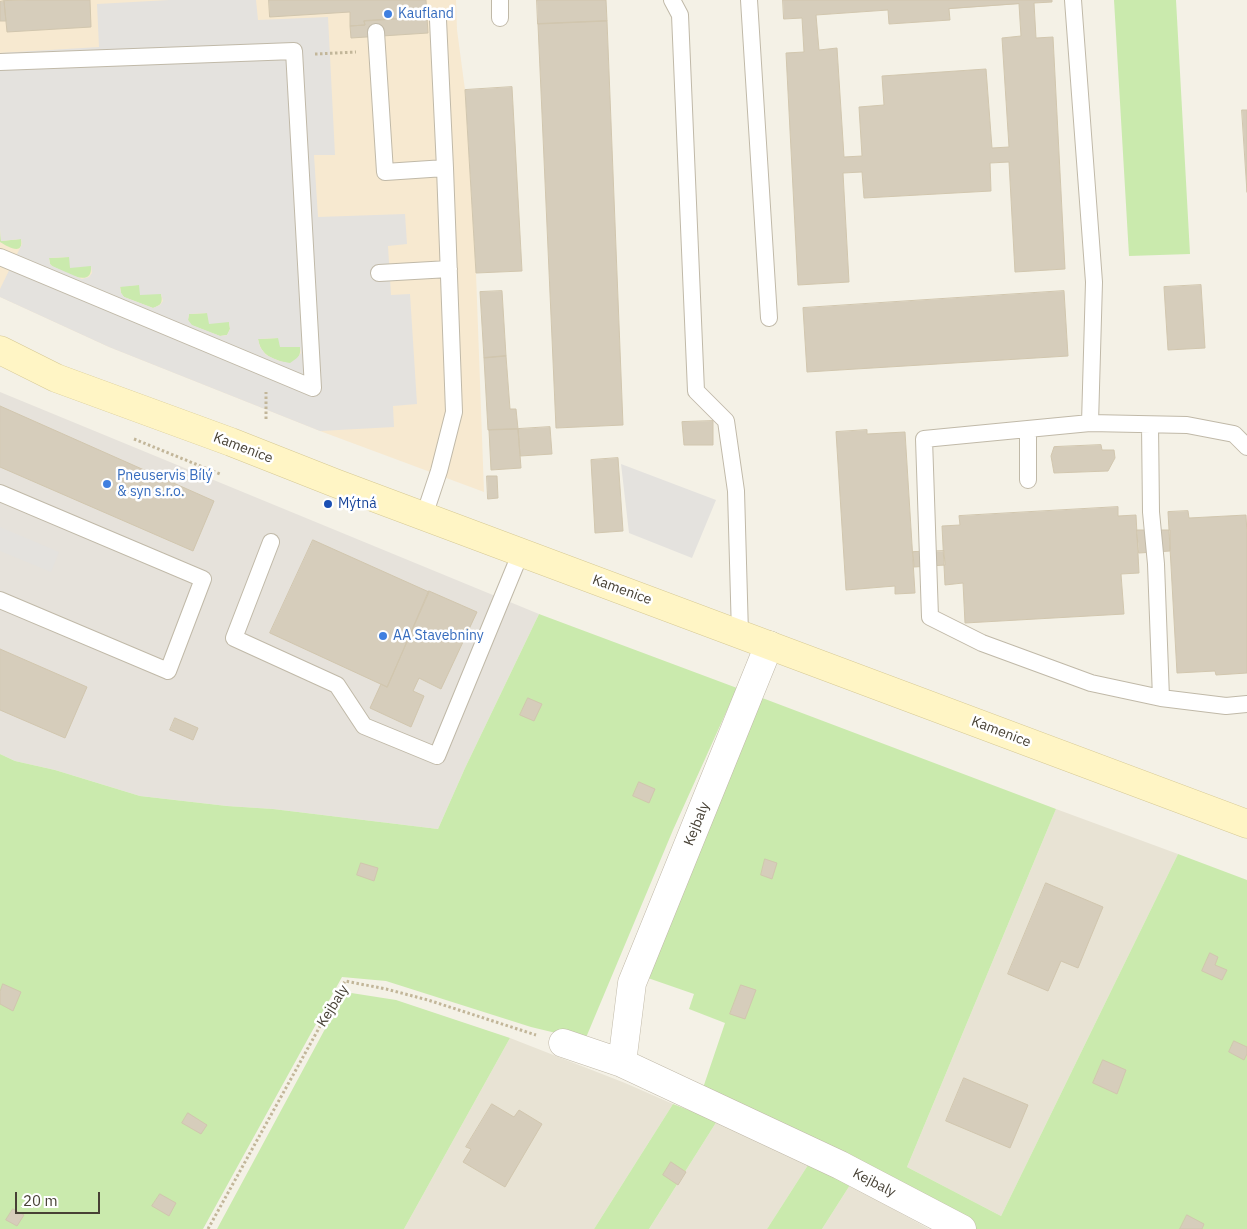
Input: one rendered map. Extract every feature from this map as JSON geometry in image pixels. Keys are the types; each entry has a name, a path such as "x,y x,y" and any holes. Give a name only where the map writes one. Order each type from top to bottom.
{"street":[{"name":"Kamenice","path":"0,350 56,378 1247,824"},
{"name":"Kejbaly","path":"622,1063 632,983 769,645"},
{"name":"Kejbaly","path":"563,1043 622,1063 840,1165 962,1229"}],"lane":[{"path":"500,0 500,18"},
{"path":"672,0 680,15 696,391 726,421 736,491 740,634"},
{"path":"749,0 769,318"},
{"path":"1073,0 1094,282 1090,423"},
{"path":"424,516 439,471 454,412 438,20"},
{"path":"376,32 385,172 445,168"},
{"path":"0,62 294,51 313,388 0,257"},
{"path":"379,273 449,269"},
{"path":"1247,447 1234,434 1187,425 1090,423 924,439 930,617 982,643 1091,683 1161,698 1226,706 1247,704"},
{"path":"1150,425 1151,512 1156,564 1161,698"},
{"path":"1028,429 1028,480"},
{"path":"0,493 203,579 168,672 0,600"},
{"path":"271,542 234,638 337,685 364,726 437,756 520,552"}],"path":[{"path":"330,53 354,52"},
{"name":"Kejbaly","path":"208,1229 345,981 428,1000 563,1043"}],"shaded area":[{"path":"0,0 456,0 457,30 465,90 476,273 484,492 320,431 109,347 0,297"},
{"path":"169,0 256,0 258,20 328,17 335,155 314,155 318,217 405,214 407,244 388,246 391,295 410,294 417,404 393,406 394,427 320,431 109,347 0,297 0,289 22,244 21,239 1,241 0,53 99,47 97,4","holes":["69,257 70,268 91,266 92,273 89,277 82,279 52,266 49,258","139,285 140,295 161,294 163,301 160,305 153,308 124,297 120,287","207,313 209,324 229,322 230,329 227,335 220,336 192,325 188,320 189,314","278,338 280,347 300,347 301,353 290,363 279,361 266,355 260,347 258,339"]},
{"path":"0,392 539,614 438,829 273,809 140,796 55,770 15,761 0,754"},
{"path":"621,464 716,500 692,558 629,533"},
{"path":"0,527 59,552 51,572 0,551"},
{"path":"1056,809 1178,854 1001,1216 907,1167"},
{"path":"510,1038 673,1104 594,1229 404,1229"},
{"path":"717,1121 808,1165 767,1229 649,1229"},
{"path":"850,1185 929,1229 822,1229"}],"green space":[{"path":"1114,0 1176,0 1190,254 1129,256"},
{"path":"0,229 1,241 21,239 18,249 0,242"},
{"path":"69,257 91,266 87,277 76,277 50,264 49,258"},
{"path":"139,285 161,294 162,300 160,305 153,308 124,297 121,293 120,286"},
{"path":"208,313 229,322 230,329 227,335 220,336 191,325 188,320 189,314"},
{"path":"279,338 300,346 298,357 290,364 265,354 258,339"},
{"path":"539,614 737,688 673,830 585,1040 531,1027 386,981 342,977 203,1229 0,1229 0,754 15,761 55,770 140,796 273,809 438,829"},
{"path":"757,696 1056,809 907,1167 1001,1216 1178,854 1247,880 1247,1229 972,1229 703,1088 725,1023 689,1009 694,994 645,977"},
{"path":"345,992 396,1000 510,1038 404,1229 217,1229"},
{"path":"673,1104 717,1121 649,1229 594,1229"},
{"path":"808,1165 850,1185 822,1229 767,1229"}],"building":[{"path":"90,0 91,27 7,32 4,1"},
{"name":"Kaufland","path":"269,0 426,0 427,17 364,21 365,25 350,26 350,12 270,17"},
{"path":"537,0 606,0 607,21 538,24"},
{"path":"783,0 1052,0 1052,2 1034,3 1036,38 1053,37 1065,269 1015,272 1009,162 990,163 991,191 864,198 862,172 843,173 849,282 798,285 786,53 804,52 802,18 784,19","holes":["1019,4 1021,36 1002,38 1009,147 992,148 986,69 882,76 884,105 859,107 862,156 844,157 837,48 819,50 816,15 888,10 889,24 950,20 949,9"]},
{"path":"4,1 6,21 0,21 0,2"},
{"path":"427,17 428,33 351,38 350,26 365,25 364,21"},
{"path":"607,21 623,425 556,428 538,24"},
{"path":"512,87 522,271 476,273 465,90"},
{"path":"1242,110 1247,110 1247,192"},
{"path":"1201,285 1205,348 1168,350 1164,287"},
{"path":"502,291 506,356 484,358 480,292"},
{"path":"1064,291 1068,356 807,372 803,308"},
{"path":"506,356 510,409 516,409 518,429 488,430 484,358"},
{"name":"Pneuservis Bílý & syn s.r.o.","path":"0,406 214,501 193,551 0,467"},
{"path":"713,421 713,445 684,445 682,422"},
{"path":"550,427 552,454 520,456 518,429"},
{"path":"518,429 521,468 491,470 489,430"},
{"path":"867,430 867,434 905,432 915,593 895,594 895,586 846,590 836,432"},
{"path":"1101,445 1102,450 1114,450 1115,458 1108,471 1054,473 1051,456 1054,447"},
{"path":"618,458 623,531 595,533 591,460"},
{"path":"487,476 497,476 498,498 488,499"},
{"path":"1118,507 1118,516 1136,515 1139,573 1121,574 1124,614 965,623 963,583 945,585 942,526 960,525 959,516"},
{"path":"1188,511 1189,518 1246,515 1247,673 1216,675 1215,671 1177,673 1168,512"},
{"path":"1137,530 1170,530 1170,551 1139,553"},
{"path":"313,540 429,592 387,687 270,633"},
{"path":"944,551 945,565 914,567 913,552"},
{"path":"429,591 477,612 441,689 419,678 413,691 424,696 411,727 370,708 381,684 387,687"},
{"path":"0,649 87,687 65,738 0,710"},
{"path":"528,698 542,704 534,721 520,715"},
{"path":"175,718 198,728 193,740 170,730"},
{"path":"639,782 655,789 649,803 633,796"},
{"path":"765,859 777,863 772,879 761,875"},
{"path":"361,863 378,868 374,881 357,875"},
{"path":"1046,883 1103,907 1078,968 1061,961 1048,991 1008,974"},
{"path":"1210,953 1218,957 1215,965 1227,970 1222,980 1202,971"},
{"path":"3,984 21,992 13,1011 0,1004 0,992"},
{"path":"741,985 756,990 745,1019 730,1014"},
{"path":"1234,1041 1247,1047 1247,1054 1244,1060 1229,1052"},
{"path":"1103,1060 1126,1070 1117,1094 1093,1083"},
{"path":"964,1078 1028,1105 1010,1148 946,1121"},
{"path":"492,1104 514,1117 519,1110 542,1124 505,1187 463,1162 471,1149 466,1147"},
{"path":"188,1113 207,1125 201,1134 182,1123"},
{"path":"671,1162 686,1172 678,1185 663,1175"},
{"path":"160,1194 176,1203 169,1216 152,1206"},
{"path":"13,1209 24,1215 17,1226 6,1220"},
{"path":"1187,1215 1204,1224 1202,1229 1180,1229"}],"place":[{"name":"Kaufland","path":"388,14"},
{"name":"Pneuservis Bílý & syn s.r.o.","path":"107,484"},
{"name":"Mýtná","path":"328,504"},
{"name":"AA Stavebniny","path":"383,636"}]}
